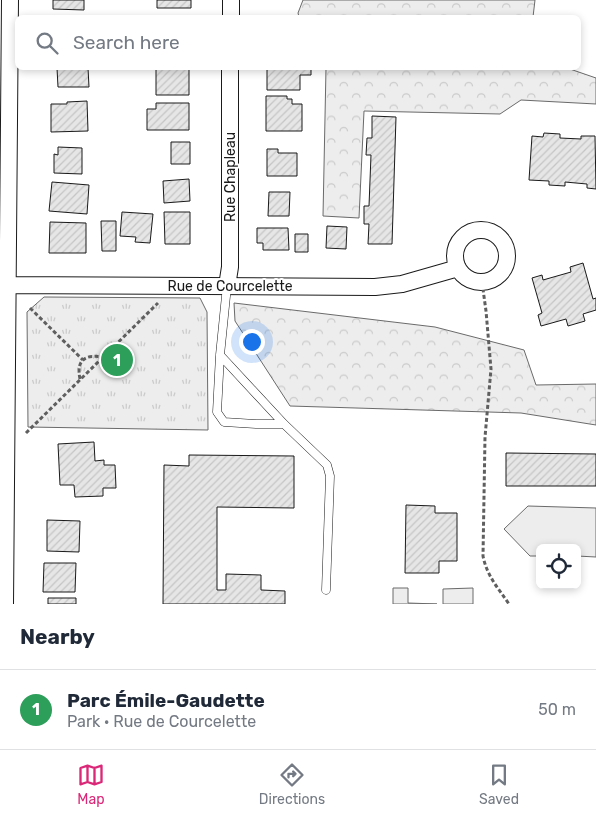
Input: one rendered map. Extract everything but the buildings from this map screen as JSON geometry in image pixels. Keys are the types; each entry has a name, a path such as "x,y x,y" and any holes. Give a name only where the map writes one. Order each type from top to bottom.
{"street":[{"path":"6,604 4,285 10,0"},
{"path":"230,15 231,0"},
{"name":"Rue Chapleau","path":"227,286 230,267 230,70"},
{"path":"480,230 496,236 502,242 506,249 507,257 502,272 490,281 482,282 468,279 462,274 455,260 458,243 471,232 480,230"},
{"name":"Rue de Courcelette","path":"4,285 375,287 402,284 458,268"}],"lane":[{"path":"227,286 220,355 217,412 224,422 284,424"},
{"path":"220,355 284,424 327,466 330,476 326,590"}],"path":[{"path":"482,282 492,369 485,437 484,556 488,573 510,604"},
{"path":"26,433 158,303"},
{"path":"30,308 83,360"},
{"path":"80,379 78,370 80,362 86,357 103,357"}],"green space":[{"path":"303,0 535,0 533,15 298,15"},
{"path":"326,70 573,70 596,78 596,104 521,100 500,114 364,111 359,218 323,216"},
{"path":"44,297 200,298 207,312 208,430 28,427 27,312"},
{"path":"234,303 435,327 524,350 536,385 596,384 596,425 521,413 290,406 235,321"}],"shaded area":[{"path":"528,506 596,508 596,557 581,556 581,544 536,544 536,556 530,556 504,529"},
{"path":"393,588 408,588 408,603 437,604 393,604"},
{"path":"473,588 473,604 443,604 443,589"}],"place":[{"name":"Parc Émile-Gaudette","path":"117,360"}]}
